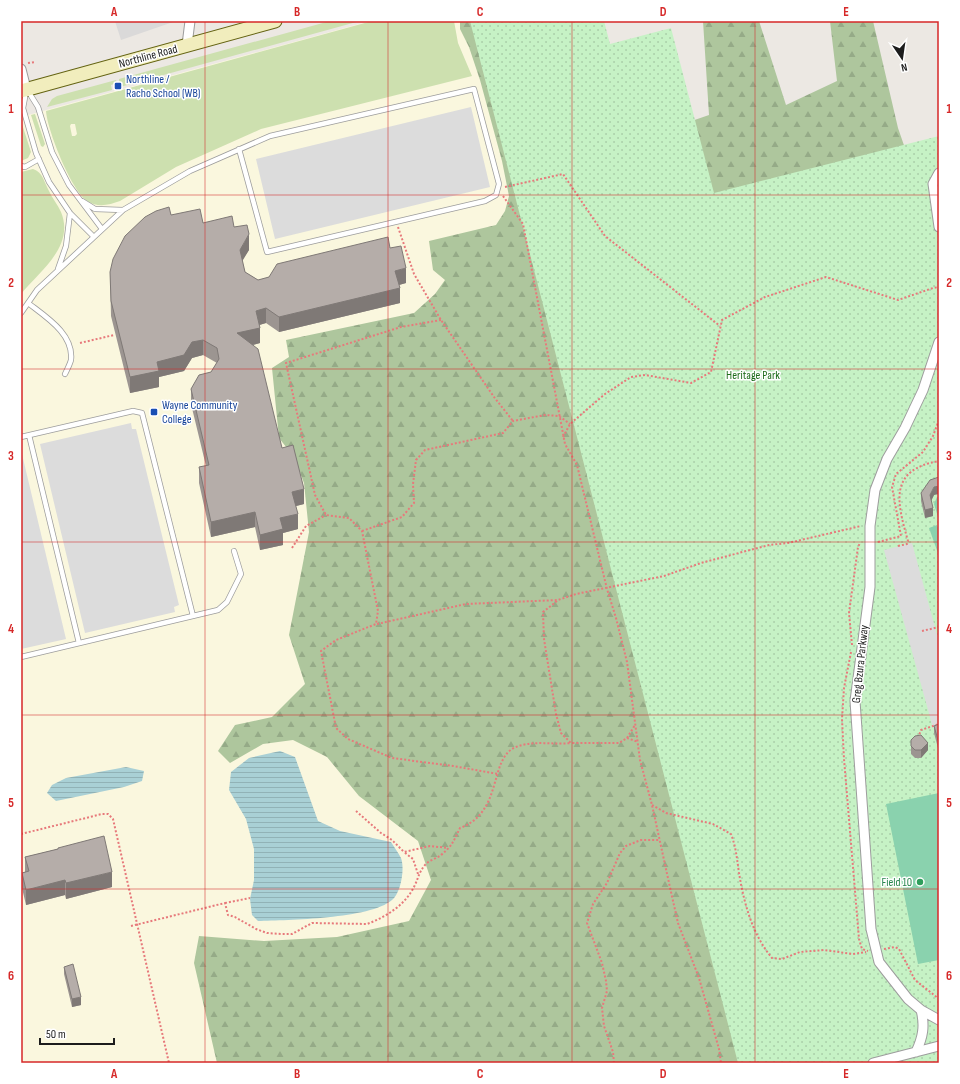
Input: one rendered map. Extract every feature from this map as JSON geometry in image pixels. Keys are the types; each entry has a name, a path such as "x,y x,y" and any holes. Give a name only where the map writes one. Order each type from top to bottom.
{"main road":[{"name":"Northline Road","path":"24,90 275,21"}],"street":[{"path":"187,45 190,21"},
{"path":"21,69 24,90"},
{"path":"939,173 932,184 939,227"},
{"name":"Greg Bzura Parkway","path":"939,342 923,390 905,428 887,459 875,490 870,526 870,587 855,701 871,928 876,950 880,962 908,999 921,1010 939,1020"},
{"path":"916,1052 923,1036 924,1021 921,1010"},
{"path":"873,1063 939,1046"}],"lane":[{"path":"21,313 37,290 124,210 190,172 239,149 270,136 474,89 499,184 496,195 485,201 267,252 239,149"},
{"path":"24,90 23,108 49,182 70,213 94,236"},
{"path":"24,90 38,107 52,152 69,185 102,229"},
{"path":"21,166 25,167 40,160"},
{"path":"79,199 95,209 124,210"},
{"path":"58,271 66,246 70,213"},
{"path":"28,302 57,326 69,343 71,360 65,374"},
{"path":"21,437 133,411 142,413 193,616"},
{"path":"29,435 79,643"},
{"path":"21,657 218,610 227,602 241,574 234,551"}],"path":[{"path":"720,326 606,236 563,174 498,188 523,224 564,444 578,465 627,662 640,760 652,805 678,923 699,978 719,1049 720,1063"},
{"path":"396,222 414,274 441,320 494,397 513,420"},
{"path":"563,437 570,424 605,394 631,377 645,375 691,383 711,372 722,320 765,297 826,277 898,300 932,288 939,288"},
{"path":"326,514 315,495 286,363 401,327 441,320"},
{"path":"80,343 114,335"},
{"path":"362,531 402,517 414,503 413,484 416,460 426,450 503,433 513,420 545,415 559,416 570,424"},
{"path":"901,536 892,487 896,474 923,452 933,436 939,420"},
{"path":"898,546 907,544 898,492 912,471 926,463 939,461"},
{"path":"894,502 899,501"},
{"path":"292,548 306,526 326,514 349,518 362,531 378,611 376,624"},
{"path":"498,774 392,758 348,740 336,728 321,651 336,640 376,624 466,604 558,600 576,594 608,589 664,576 701,563 769,545 788,543 855,527 870,526"},
{"path":"866,951 862,949 859,938 844,759 842,719 844,688 852,647 849,613 858,547 862,541 888,540 906,534"},
{"path":"558,600 542,612 544,639 556,714 561,734 571,743"},
{"path":"922,631 939,627"},
{"path":"918,743 918,736 921,730 939,724"},
{"path":"225,903 228,915 268,933 292,934 312,923 318,922 326,924 367,924 401,906 408,899 418,875 427,863 454,843 460,828 471,824 488,804 506,754 516,747 530,744 619,743 627,738 635,725"},
{"path":"627,738 638,742"},
{"path":"652,805 666,813 713,824 731,834 736,849 745,905 764,948 772,958 782,959 800,952 824,950 853,954 894,947 899,948 915,980 939,998"},
{"path":"356,811 413,859 418,875"},
{"path":"21,834 108,814 113,819 169,1063"},
{"path":"614,1063 613,1052 604,1026 602,1008 607,991 606,981 600,957 587,923 593,904 607,883 620,853 626,846 641,840 659,840"},
{"path":"404,852 430,846 448,848"},
{"path":"131,926 250,898"}],"shaded area":[{"path":"115,21 176,21 121,40"},
{"path":"370,21 470,21 738,1063 21,1063 21,117"},
{"path":"471,107 490,187 275,239 256,159"},
{"path":"131,423 132,429 136,429 179,605 174,607 175,612 85,633 40,444"},
{"path":"21,450 66,639 21,649"},
{"path":"912,543 939,642 939,726 933,728 884,550"}],"green space":[{"path":"330,21 360,21 120,87 119,79"},
{"path":"372,21 454,21 458,43 472,76 261,129 176,167 120,201 104,205 95,205 87,201 74,185 55,144 47,120 46,111","holes":["71,124 75,124 77,134 72,136 70,126"]},
{"path":"460,21 599,21 608,47 677,126 709,115 703,21 759,21 786,105 837,81 830,21 873,21 898,128 916,180 939,302 854,1063 217,1063 194,963 199,936 264,941 337,937 409,921 431,880 418,841 359,796 327,757 293,740 263,744 230,763 218,751 235,725 272,717 305,684 289,635 309,532 304,483 294,457 279,438 272,368 289,357 286,340 414,313 435,294 445,280 433,270 429,241 496,225 505,211 509,196 502,161 480,80 469,47 460,29"},
{"name":"Heritage Park","path":"470,21 604,21 610,44 671,28 714,193 939,136 939,1063 738,1063"},
{"path":"116,80 117,83 111,85 112,90 47,107 52,99 57,96"},
{"path":"35,114 45,144 43,147 41,146 31,115"},
{"path":"21,121 31,152 28,158 21,161"},
{"path":"33,169 39,172 43,178 50,194 61,212 64,224 63,236 60,247 46,267 21,294 21,172"},
{"path":"937,497 939,497 939,520 934,504"},
{"path":"937,525 939,531 939,556 929,528"},
{"name":"Field 10","path":"939,793 939,960 918,964 886,804"}],"water":[{"path":"280,751 295,757 318,821 340,831 391,842 401,858 403,868 398,892 392,900 381,906 348,915 258,921 252,915 250,899 254,880 254,849 246,819 229,790 231,772 249,758"},
{"path":"126,767 144,771 142,781 124,787 56,801 47,793 52,785 66,778"}],"building":[{"path":"169,207 171,215 200,209 203,223 232,216 234,227 247,225 249,234 240,250 245,272 258,280 269,277 277,264 388,237 390,248 401,246 406,268 395,271 400,288 279,317 266,308 256,311 260,328 237,333 258,349 282,448 293,445 304,489 292,492 298,514 280,518 283,529 260,535 255,512 211,522 199,467 209,465 191,389 199,375 211,372 219,359 217,348 203,340 192,342 184,355 157,362 159,371 130,377 111,301 110,272 113,259 125,236 145,217 156,211"},
{"path":"939,477 939,486 934,487 930,495 933,508 925,510 921,493 930,480"},
{"path":"939,724 939,740 938,740 934,726"},
{"path":"921,735 928,743 921,750 915,750 911,746 911,740 915,736"},
{"path":"104,836 112,872 66,883 65,880 26,890 22,873 29,871 25,857"},
{"path":"73,964 81,997 72,999 64,967"}],"place":[{"name":"Northline / Racho School (WB)","path":"118,86"},
{"name":"Wayne Community College","path":"154,412"},
{"name":"Field 10","path":"920,882"}]}
